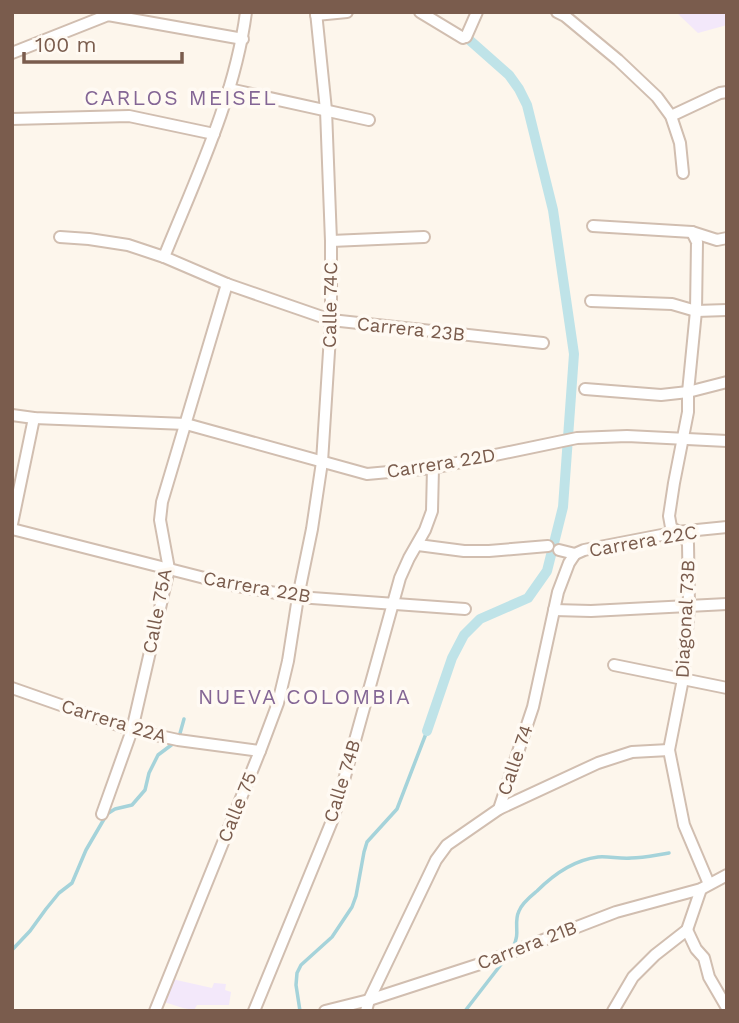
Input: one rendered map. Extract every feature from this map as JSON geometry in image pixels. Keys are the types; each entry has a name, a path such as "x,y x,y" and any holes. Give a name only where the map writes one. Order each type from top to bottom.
{"street":[{"path":"164,257 214,134 243,39 246,12"},
{"path":"316,14 347,12"},
{"path":"420,12 464,37 477,12"},
{"path":"558,12 618,60 657,97 671,116 680,144 683,173"},
{"path":"12,53 108,14 243,39"},
{"name":"Calle 74C","path":"298,597 322,462 331,320 326,110 316,14"},
{"path":"229,89 369,120"},
{"path":"671,116 727,92"},
{"path":"12,119 129,116 214,134"},
{"path":"593,226 692,232 718,240 727,238"},
{"name":"Diagonal 73B","path":"692,232 696,242 696,311 688,412 669,516 671,527 687,540 688,544 689,606 683,679 669,750 684,825 705,887"},
{"name":"Carrera 23B","path":"60,237 128,245 227,284 331,320 543,344"},
{"path":"331,241 424,237"},
{"name":"Calle 75A","path":"102,814 132,730 169,569 160,520 162,502 227,284"},
{"path":"591,301 672,304 696,311 727,310"},
{"path":"585,389 661,395 688,392 727,382"},
{"name":"Carrera 22D","path":"12,415 186,424 367,474 433,467 577,438 627,436 727,440"},
{"path":"12,527 34,418"},
{"name":"Calle 74B","path":"254,1011 334,816 400,579 432,511 433,467"},
{"name":"Carrera 22B","path":"12,527 232,586 298,597 465,610"},
{"name":"Carrera 22C","path":"559,550 575,554 677,532 727,527"},
{"path":"418,545 445,550 476,551 548,546"},
{"name":"Calle 74","path":"368,1006 436,860 447,845 499,809 533,707 558,592 575,554"},
{"name":"Calle 75","path":"155,1011 278,703 298,597"},
{"path":"554,610 591,611 727,604"},
{"path":"614,665 727,688"},
{"name":"Carrera 22A","path":"12,688 132,730 178,740 260,751"},
{"path":"499,809 598,763 632,752 669,750"},
{"name":"Carrera 21B","path":"325,1011 368,1006 615,912 705,887 727,875"},
{"path":"613,1011 633,977 655,955 687,930 705,887"},
{"path":"687,930 696,950 704,958 709,977 727,1008"}],"shaded area":[{"path":"676,12 727,12 727,25 698,33"},
{"path":"172,979 212,988 214,983 226,984 225,990 231,992 229,1005 197,1005 194,1010 164,1002"}],"waterway":[{"path":"427,731 452,658 464,635 480,619 528,598 547,571 563,507 574,354 553,210 527,105 509,75 466,37"},
{"path":"179,737 184,719"},
{"path":"300,1011 297,973 301,965 332,937 352,907 367,842 397,809 427,731"},
{"path":"12,950 59,893 72,883 86,850 107,814 132,805 145,790 149,773 158,755 174,743"},
{"path":"513,947 517,915 522,905 565,869 598,857 636,858 669,853"},
{"path":"465,1011 506,958"}],"district":[{"name":"CARLOS MEISEL","path":"181,97"},
{"name":"NUEVA COLOMBIA","path":"305,696"}]}
